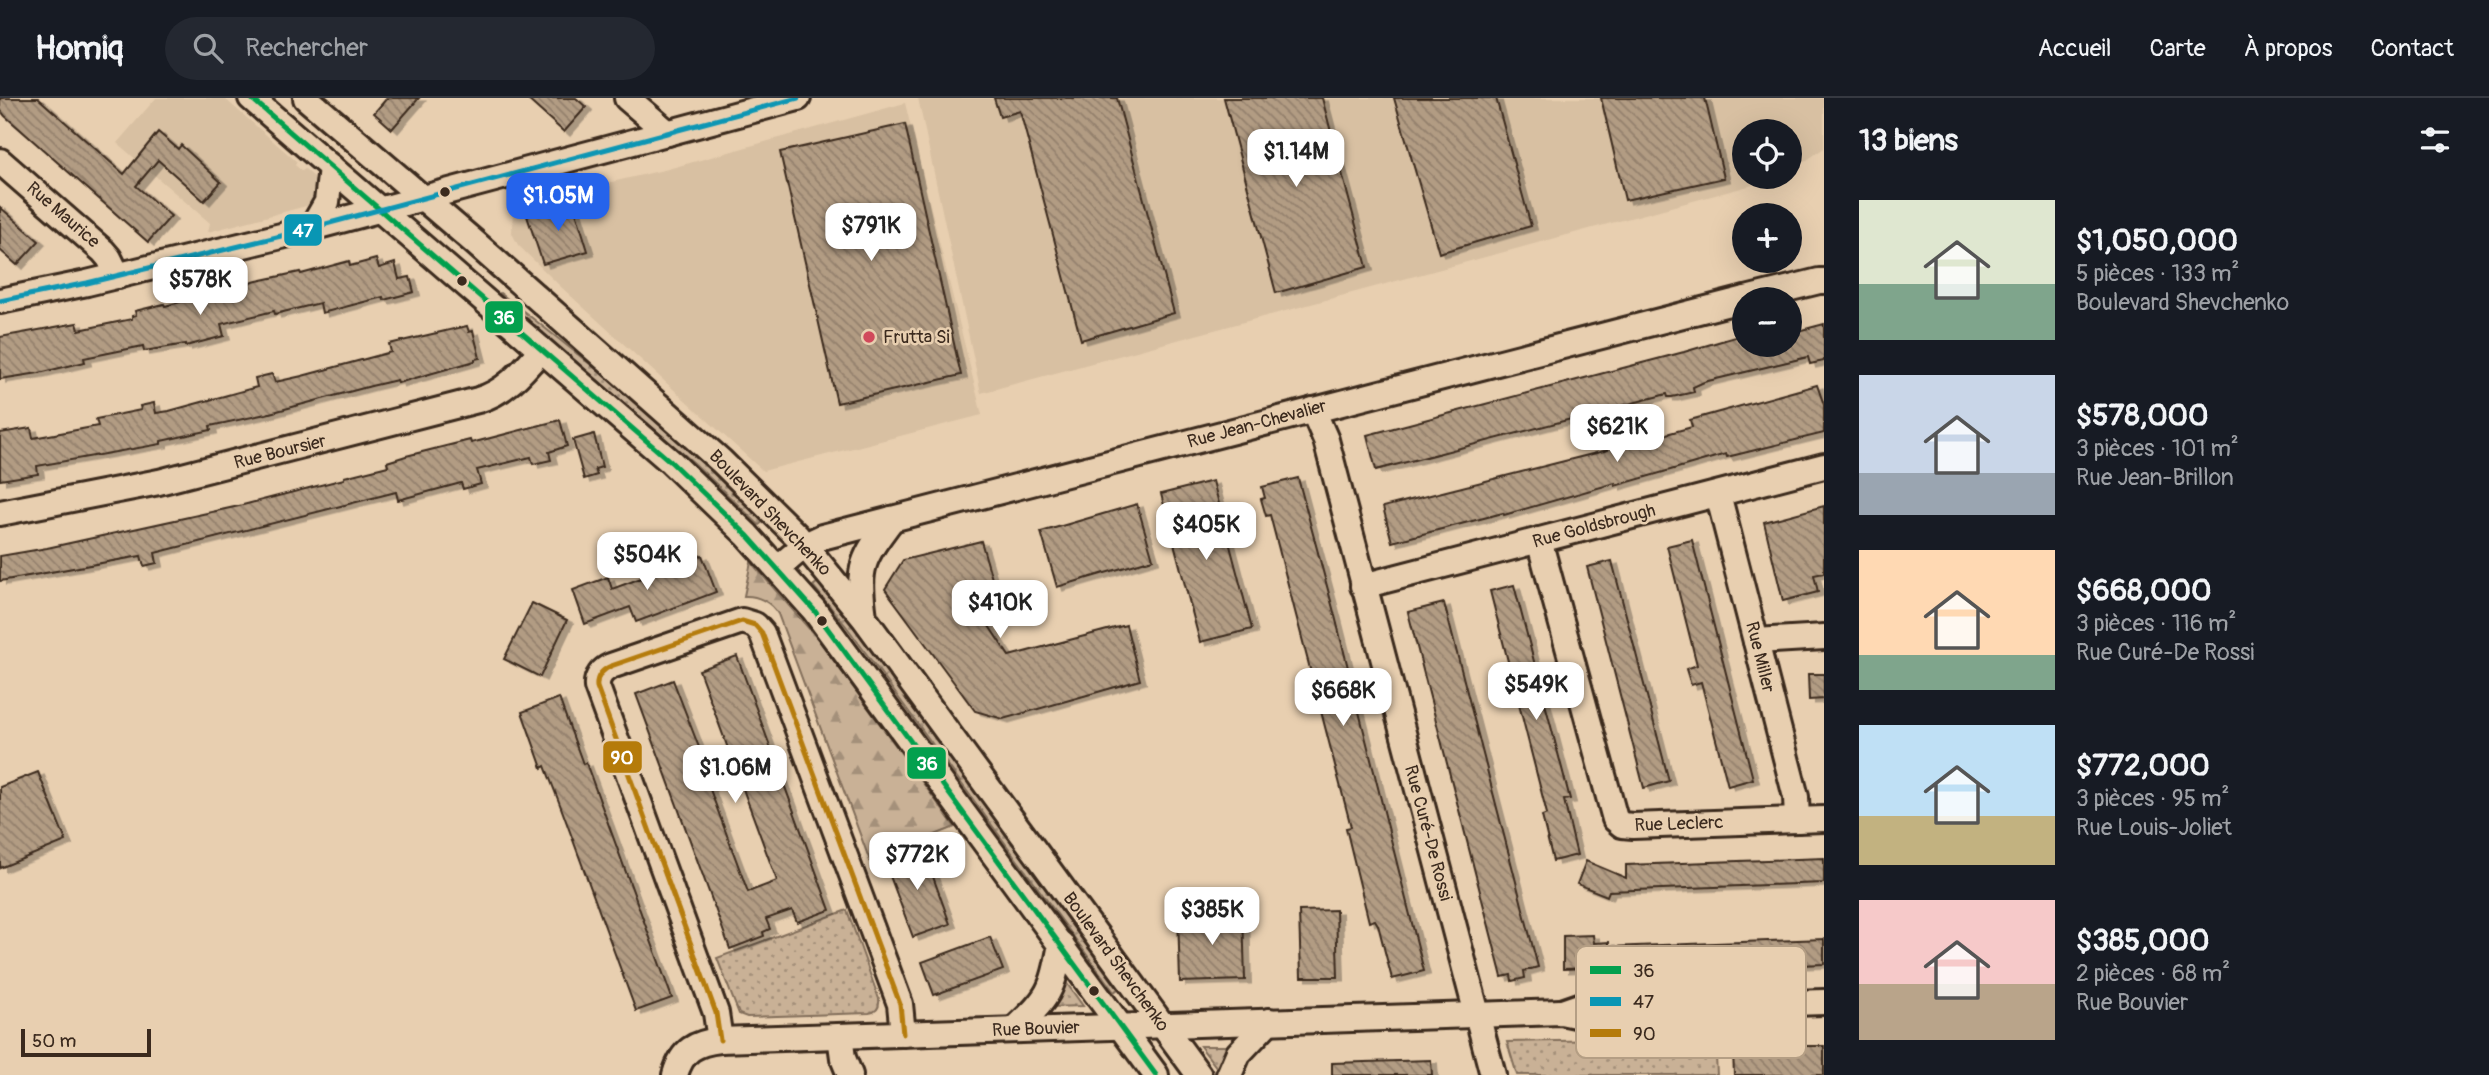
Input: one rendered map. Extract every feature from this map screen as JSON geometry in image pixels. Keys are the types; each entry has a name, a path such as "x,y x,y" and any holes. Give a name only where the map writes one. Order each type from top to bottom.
{"street":[{"name":"Boulevard Shevchenko","path":"251,98 691,480 778,568 855,663 1156,1075"},
{"name":"Boulevard Shevchenko","path":"306,98 721,461 805,545 864,618 1199,1075"},
{"path":"627,98 668,133"},
{"path":"0,301 118,276 312,228 798,98"},
{"name":"Rue Maurice","path":"0,161 103,251 118,276"},
{"path":"312,228 327,202 331,167"},
{"name":"Rue Jean-Chevalier","path":"1794,287 1824,281"},
{"name":"Rue Jean-Chevalier","path":"778,568 805,545 822,537 1732,302"},
{"name":"Rue Boursier","path":"0,513 159,482 478,400 494,395 506,387 541,350"},
{"name":"Rue Curé-De Rossi","path":"1313,410 1326,440 1493,1075"},
{"name":"Rue Goldsbrough","path":"1363,586 1824,466"},
{"name":"Rue Miller","path":"1718,494 1796,797 1797,820"},
{"path":"864,618 860,586 863,565 869,550 892,519"},
{"name":"Rue Leclerc","path":"1539,540 1615,819 1622,825 1633,827 1824,819"},
{"path":"720,1040 716,1013 596,684 600,674 611,666 742,621 755,625 762,633 900,1004 903,1034"},
{"path":"1756,641 1824,637"},
{"path":"1014,1030 1049,994 1061,944"},
{"name":"Rue Bouvier","path":"1806,1003 1824,1002"},
{"name":"Rue Bouvier","path":"675,1075 679,1061 687,1050 699,1043 720,1040 1562,1012 1576,1015"},
{"path":"1229,1075 1238,1054 1269,1021"},
{"path":"840,1036 842,1053 850,1075"}],"shaded area":[{"path":"156,98 224,98 297,162 295,165 314,177 318,187 315,199 306,206 208,232 210,223 117,143"},
{"path":"918,98 1824,98 1824,148 1802,164 1802,119 1732,119 1732,189 1738,189 981,393"},
{"path":"905,103 982,415 763,471 560,286 518,245 512,233 513,213 521,203 668,169"}],"green space":[{"path":"500,293 636,402 702,460 764,521 759,525 694,463 498,295"},
{"path":"751,562 818,639 955,827 870,861 778,614 763,600 744,596"},
{"path":"818,582 866,642 1118,989 1114,992 846,626 813,586"},
{"path":"847,910 879,999 876,1010 869,1013 747,1017 739,1014 717,958"},
{"path":"1063,978 1083,1006 1049,1007"},
{"path":"1576,1041 1576,1058 1716,1058 1717,1075 1517,1075 1507,1042"},
{"path":"1200,1046 1234,1046 1221,1073"}],"building":[{"path":"0,98 38,98 124,174 158,132 178,149 181,145 221,182 204,201 158,160 136,186 171,216 148,242 5,116 0,110"},
{"path":"387,98 419,98 392,129 374,113"},
{"path":"526,98 576,98 586,107 564,132"},
{"path":"994,98 1117,98 1174,313 1081,340 1020,111 1000,117"},
{"path":"1224,98 1322,98 1367,267 1276,293"},
{"path":"1394,98 1496,98 1531,226 1439,253"},
{"path":"1601,98 1705,98 1724,178 1625,200"},
{"path":"905,124 961,375 837,403 780,152"},
{"path":"573,202 588,251 543,264 527,216"},
{"path":"0,207 39,241 17,265 0,250"},
{"path":"376,259 379,268 395,263 399,279 410,277 414,292 322,313 320,303 275,314 274,311 221,324 224,336 186,346 144,351 143,346 84,358 85,362 39,373 0,379 0,337 77,323 79,330 132,319 132,316 136,315 135,311 164,304 165,306 257,281 300,272 301,274 349,261 350,266"},
{"path":"1824,324 1824,361 1810,364 1808,357 1704,382 1693,387 1694,392 1672,397 1667,394 1376,470 1367,435 1732,338 1732,357 1802,357 1802,330"},
{"path":"467,326 469,332 473,331 480,358 475,361 398,383 397,380 210,426 211,430 161,441 161,444 37,466 38,474 0,480 0,433 31,428 33,438 98,426 96,419 141,410 140,406 154,403 156,413 169,411 257,387 255,378 272,374 275,382 302,376 391,352 389,344"},
{"path":"1817,385 1824,405 1824,433 1727,457 1726,454 1615,486 1615,483 1504,515 1503,513 1392,542 1383,507 1608,450 1605,440 1619,436 1622,446 1692,427 1690,420"},
{"path":"560,420 567,446 549,452 551,460 533,464 531,457 477,470 481,484 463,489 461,483 398,500 396,492 155,553 157,563 144,566 141,556 0,581 0,556 239,506 388,466 387,462 406,456 470,440 471,443"},
{"path":"594,434 602,467 595,469 597,475 584,479 573,440"},
{"path":"1298,478 1424,971 1392,979 1378,925 1375,920 1369,922 1346,828 1351,827 1270,515 1266,516 1261,499 1265,498 1262,487"},
{"path":"1213,481 1252,629 1200,642 1161,494"},
{"path":"1137,504 1153,559 1057,587 1041,532"},
{"path":"1824,506 1824,573 1814,575 1818,592 1783,601 1764,522"},
{"path":"1692,540 1753,779 1728,786 1701,682 1691,685 1686,669 1697,665 1667,546"},
{"path":"981,541 997,596 973,602 1009,656 1126,625 1140,680 1003,719 975,711 885,589 903,560"},
{"path":"702,555 716,592 636,622 630,607 585,624 573,590 608,577 612,589"},
{"path":"1612,561 1669,781 1644,788 1587,567"},
{"path":"1514,585 1570,799 1564,800 1577,855 1553,861 1542,816 1547,814 1490,591"},
{"path":"532,603 567,620 540,677 504,659"},
{"path":"1444,603 1538,967 1524,971 1525,978 1512,981 1511,975 1502,977 1408,612"},
{"path":"737,656 830,910 797,922 792,910 766,919 770,929 763,932 764,936 730,949 636,694 673,680 705,763 701,765 748,892 777,881 699,670"},
{"path":"1808,674 1824,674 1824,699 1809,700"},
{"path":"559,698 583,764 586,763 672,998 636,1011 559,802 545,766 542,768 522,712"},
{"path":"38,772 66,841 0,868 0,787"},
{"path":"922,846 950,924 913,937 884,860"},
{"path":"1824,858 1824,883 1609,891 1607,896 1577,884 1586,861 1626,878 1626,865"},
{"path":"1336,910 1338,977 1301,977 1299,911"},
{"path":"1243,912 1245,980 1180,982 1178,914"},
{"path":"1593,935 1594,943 1609,942 1609,946 1576,946 1576,969 1563,969 1563,936"},
{"path":"990,937 1003,970 934,995 922,962"},
{"path":"1824,939 1824,964 1806,965 1806,946 1636,946"},
{"path":"1806,1046 1824,1046 1824,1075 1734,1075 1733,1058 1806,1058"},
{"path":"1431,1060 1432,1075 1332,1075 1332,1063"}],"transit line":[{"name":"36","path":"251,98 671,462 747,535 814,610 1156,1075"},
{"name":"47","path":"0,301 281,236 798,98"},
{"name":"90","path":"720,1040 716,1013 597,683 600,674 611,666 742,621 755,625 762,633 900,1004 903,1034"}],"place":[{"name":"Frutta Si","path":"869,337"}]}
